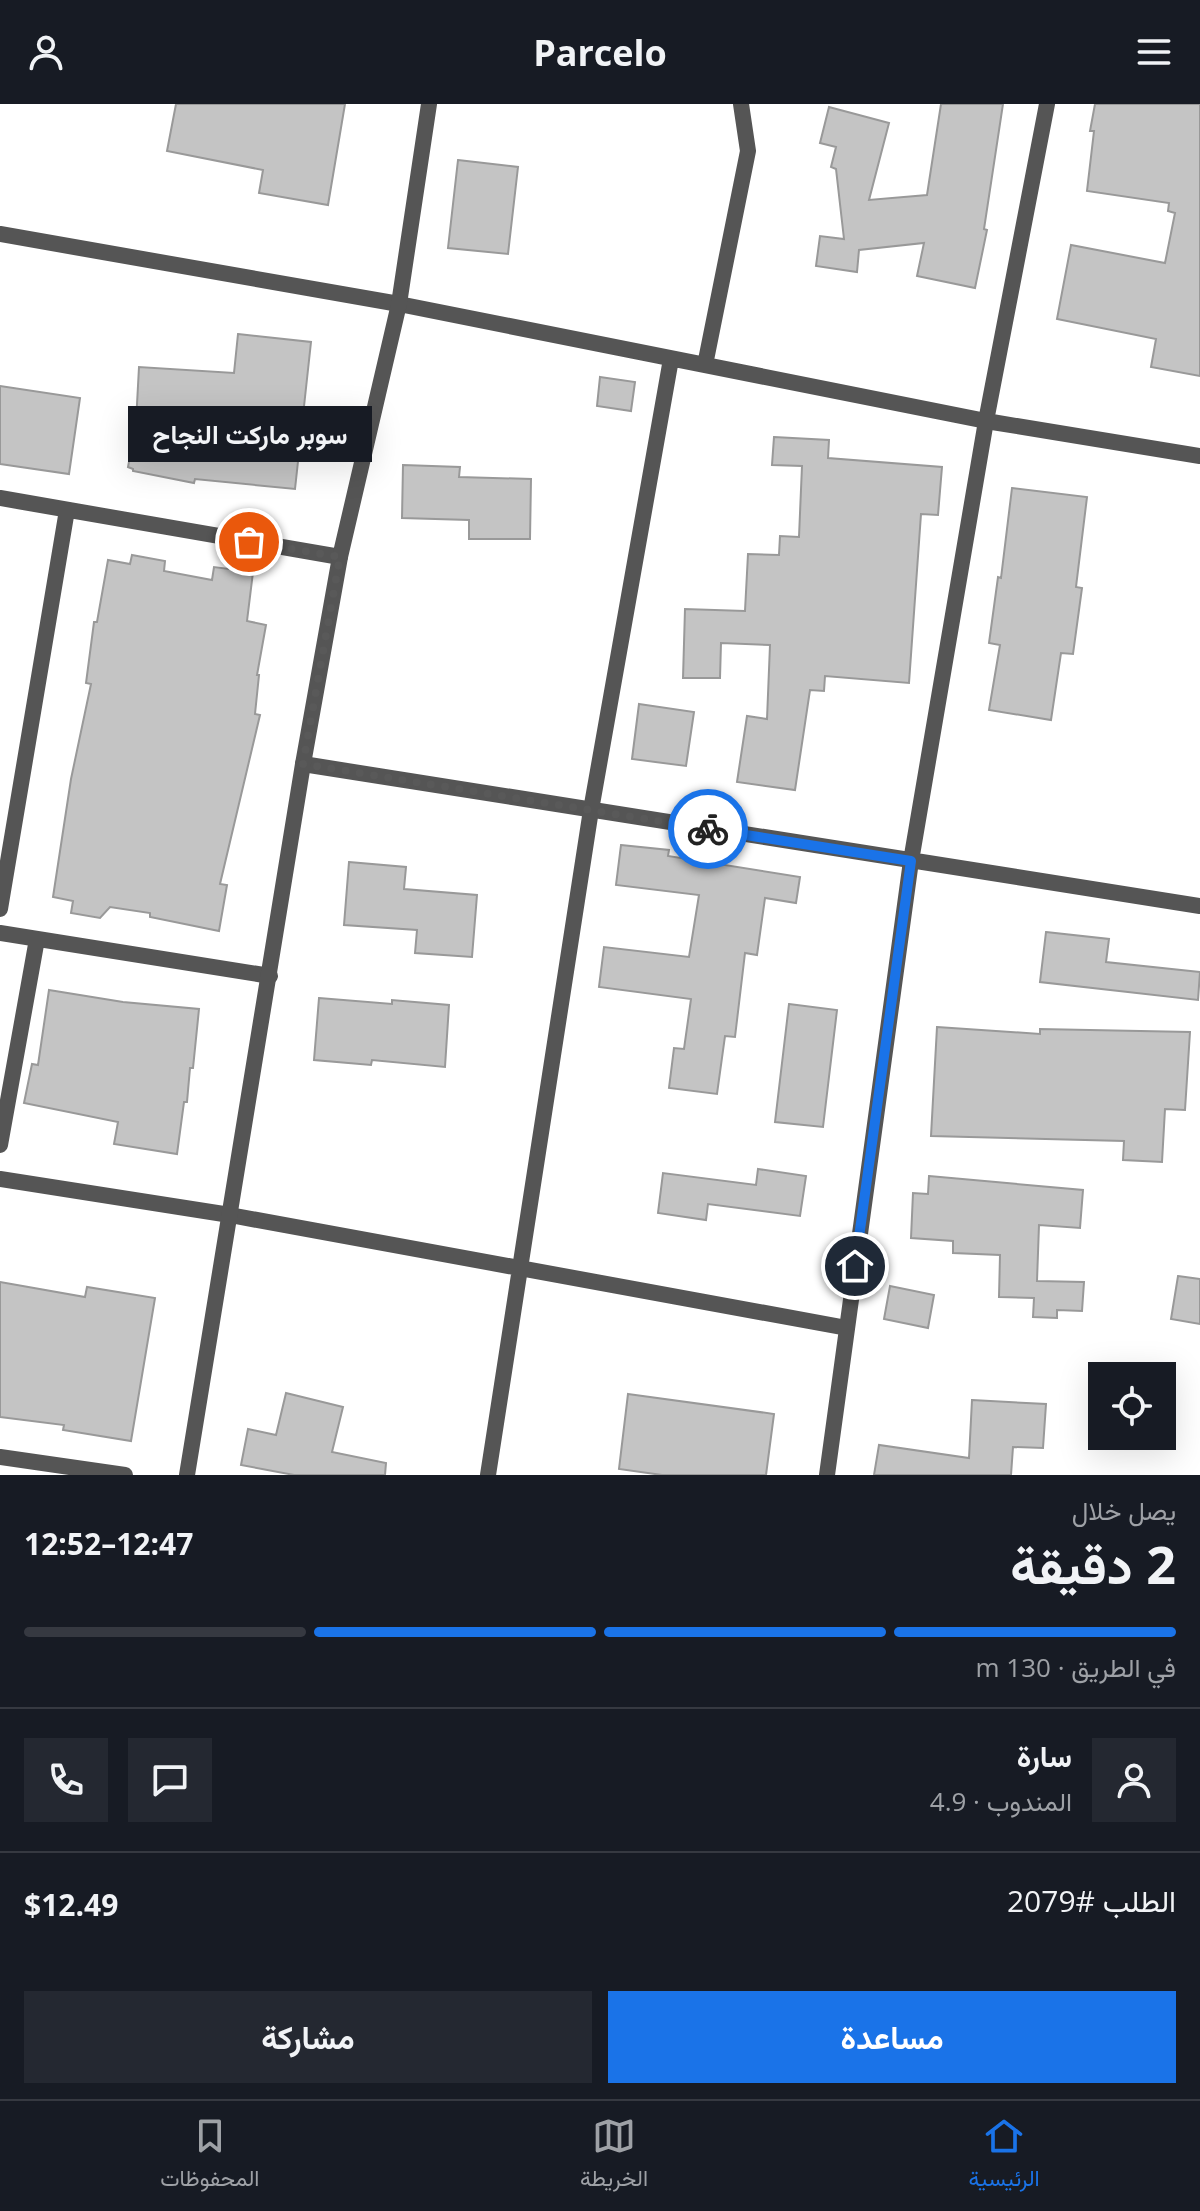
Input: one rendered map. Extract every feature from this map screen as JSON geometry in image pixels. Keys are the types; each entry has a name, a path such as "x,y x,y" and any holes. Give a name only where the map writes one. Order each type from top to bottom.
{"street":[{"path":"187,1475 303,764 340,557 399,304 429,104"},
{"path":"705,365 748,151 741,104"},
{"path":"827,1475 911,861 986,421 1047,104"},
{"path":"0,234 399,304 986,421 1200,456"},
{"path":"488,1475 591,810 671,359"},
{"path":"0,498 340,557"},
{"path":"0,909 67,510"},
{"path":"303,764 1200,906"},
{"path":"0,933 270,976"},
{"path":"0,1145 37,939"},
{"path":"0,1179 230,1215 847,1328"},
{"path":"0,1457 125,1475"}],"building":[{"path":"176,104 345,104 328,205 259,193 263,170 167,151"},
{"path":"941,104 1003,104 984,229 987,230 975,288 917,276 924,243 859,250 857,272 816,266 820,236 844,239 836,169 831,167 836,147 820,143 829,107 889,123 869,200 927,195"},
{"path":"1095,104 1200,104 1200,376 1151,367 1156,339 1057,319 1071,245 1165,263 1175,213 1168,211 1169,203 1087,191 1094,131 1090,131"},
{"path":"458,160 518,167 508,254 448,248"},
{"path":"238,334 311,342 295,489 195,479 194,483 133,471 128,467 136,423 139,367 234,373"},
{"path":"600,377 635,382 631,411 597,406"},
{"path":"0,386 80,398 69,474 0,464"},
{"path":"774,437 829,440 828,458 942,467 938,515 921,514 909,683 825,676 824,691 810,690 795,790 737,782 747,716 767,719 770,645 721,643 720,678 683,678 685,609 745,611 748,554 779,555 780,536 799,537 802,466 772,465"},
{"path":"403,465 460,467 459,477 531,479 530,539 469,539 469,520 402,518"},
{"path":"1012,488 1087,497 1076,587 1082,588 1073,654 1061,653 1051,720 989,710 1000,645 989,643"},
{"path":"132,555 165,561 164,571 212,580 214,567 253,572 247,621 266,625 257,675 255,714 260,715 220,884 227,885 219,931 150,917 150,913 110,907 100,918 71,913 73,901 53,897 71,779 91,684 86,683 94,622 97,622 108,560 130,564"},
{"path":"639,704 694,712 686,766 632,759"},
{"path":"621,845 669,850 668,856 800,877 796,903 765,898 757,955 745,953 735,1037 725,1036 717,1094 669,1088 674,1048 684,1049 691,999 599,987 604,947 689,957 699,895 616,885"},
{"path":"349,862 406,867 404,889 477,895 472,957 415,953 417,930 344,925"},
{"path":"1046,932 1109,939 1106,962 1200,972 1198,1000 1040,982"},
{"path":"49,990 123,1002 199,1009 193,1068 190,1068 177,1154 114,1144 118,1122 24,1103 32,1064 38,1065"},
{"path":"319,998 449,1005 445,1067 372,1060 371,1065 314,1060"},
{"path":"789,1004 837,1010 823,1127 775,1122"},
{"path":"937,1027 1040,1034 1040,1029 1190,1032 1185,1110 1165,1109 1162,1162 1123,1160 1124,1141 931,1136"},
{"path":"758,1169 806,1176 800,1216 708,1204 706,1220 658,1213 663,1173 756,1185"},
{"path":"929,1176 1083,1190 1080,1228 1039,1225 1037,1281 1084,1282 1082,1311 1057,1310 1057,1318 1033,1317 1034,1298 999,1297 1000,1255 953,1253 953,1241 911,1238 913,1193 928,1194"},
{"path":"1178,1276 1200,1279 1200,1324 1171,1319"},
{"path":"0,1282 85,1297 87,1287 155,1298 131,1441 63,1430 64,1425 0,1417"},
{"path":"890,1286 934,1295 928,1328 884,1319"},
{"path":"286,1393 343,1407 332,1452 386,1463 385,1475 294,1475 241,1465 248,1429 276,1435"},
{"path":"628,1394 774,1414 766,1475 662,1475 619,1469"},
{"path":"972,1400 1046,1404 1043,1448 1013,1447 1011,1475 874,1475 879,1445 969,1458"}],"way so far":[{"path":"249,542 340,557 303,764 708,829"}],"place":[{"name":"سوبر ماركت النجاح","path":"249,542"}],"route":[{"path":"708,829 911,861 855,1266"}]}
